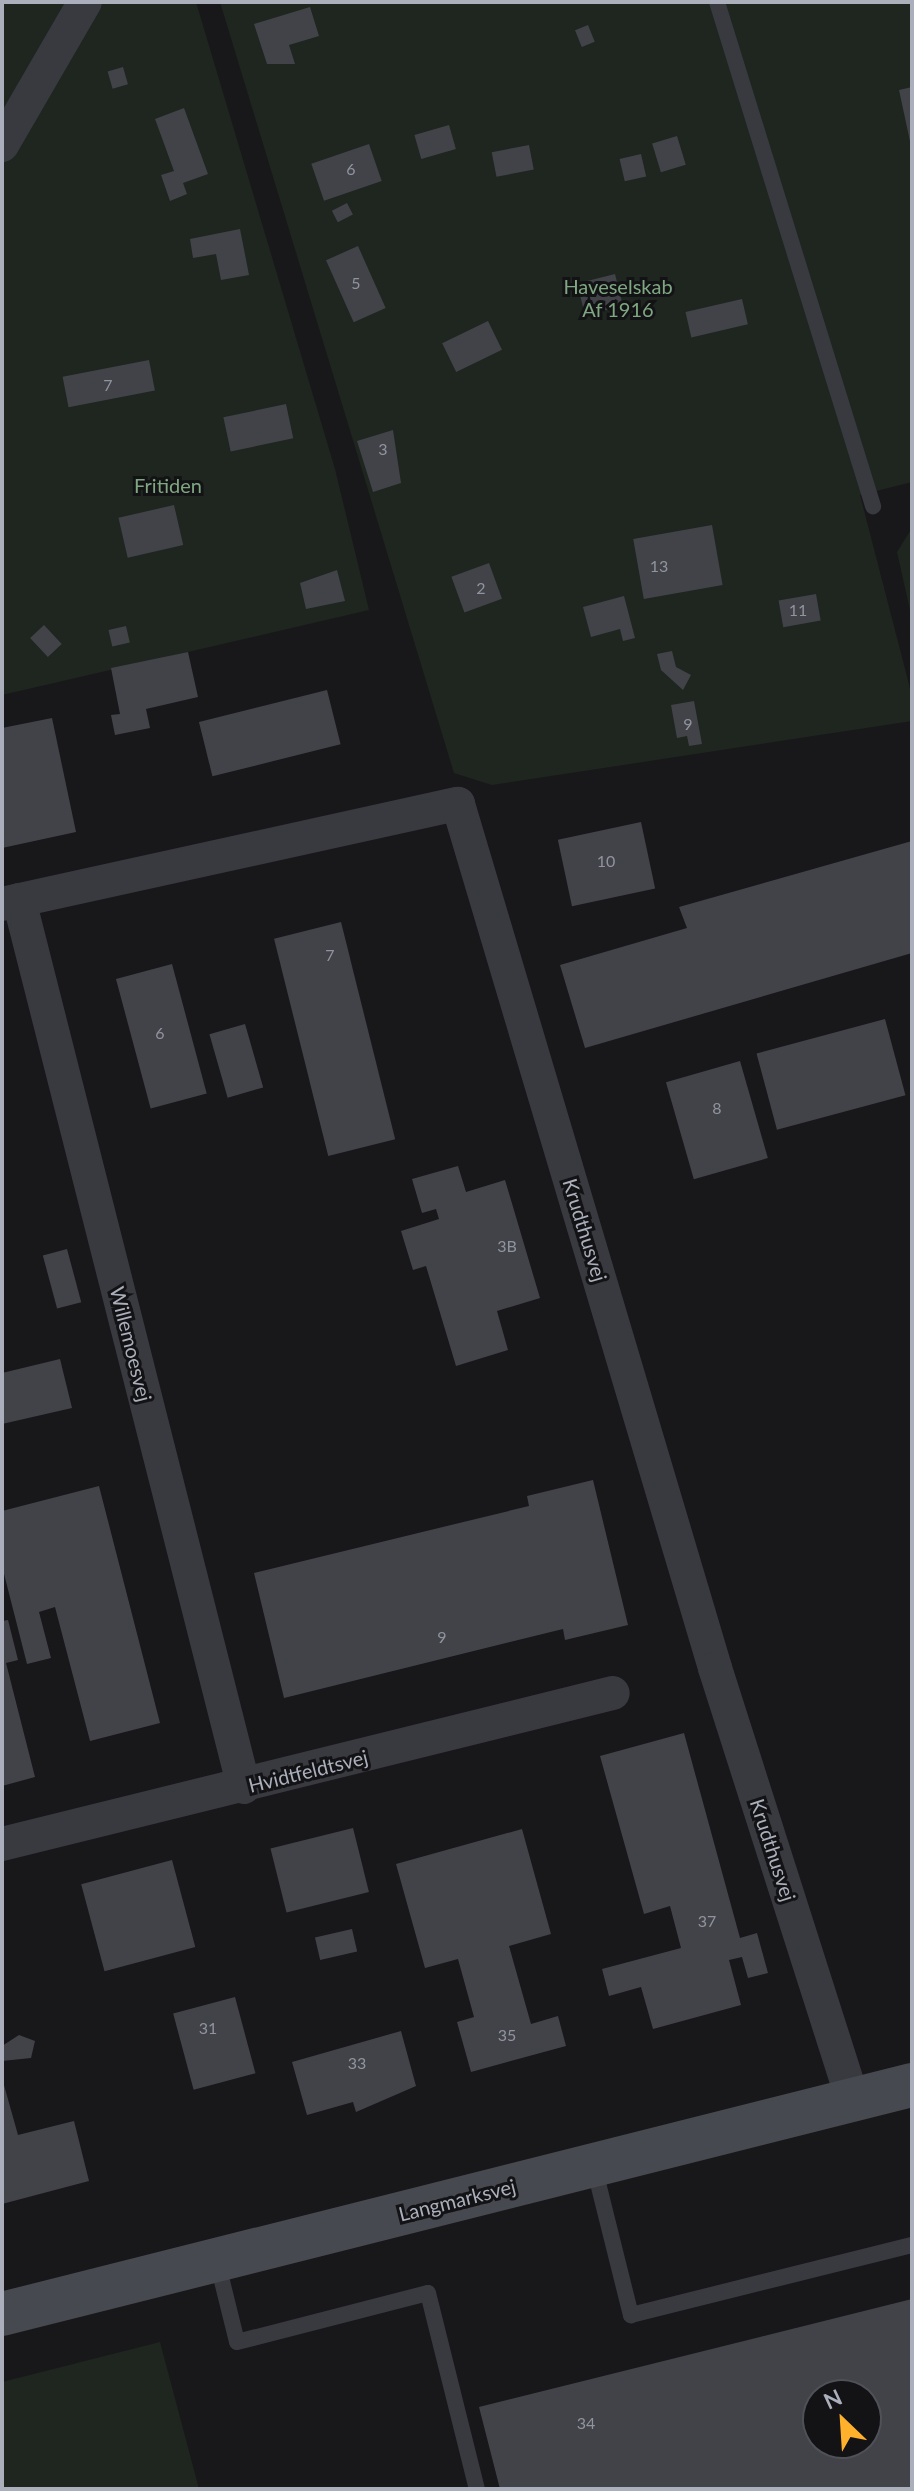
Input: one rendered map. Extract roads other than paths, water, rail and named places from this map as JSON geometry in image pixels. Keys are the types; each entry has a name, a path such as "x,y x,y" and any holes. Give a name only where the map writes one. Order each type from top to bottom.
{"main road":[{"name":"Langmarksvej","path":"2,2314 912,2085"}],"street":[{"path":"2,145 85,2"},
{"name":"Krudthusvej","path":"10,902 458,804 715,1668 853,2101"},
{"name":"Willemoesvej","path":"10,902 244,1787"},
{"name":"Hvidtfeldtsvej","path":"2,1844 244,1787 613,1693"}],"lane":[{"path":"717,2 873,506"},
{"path":"594,2165 631,2315 912,2245"},
{"path":"216,2260 237,2342 428,2293 477,2489"}],"park label":[{"name":"Haveselskab Af 1916","path":"618,298"},
{"name":"Fritiden","path":"168,485"}]}
